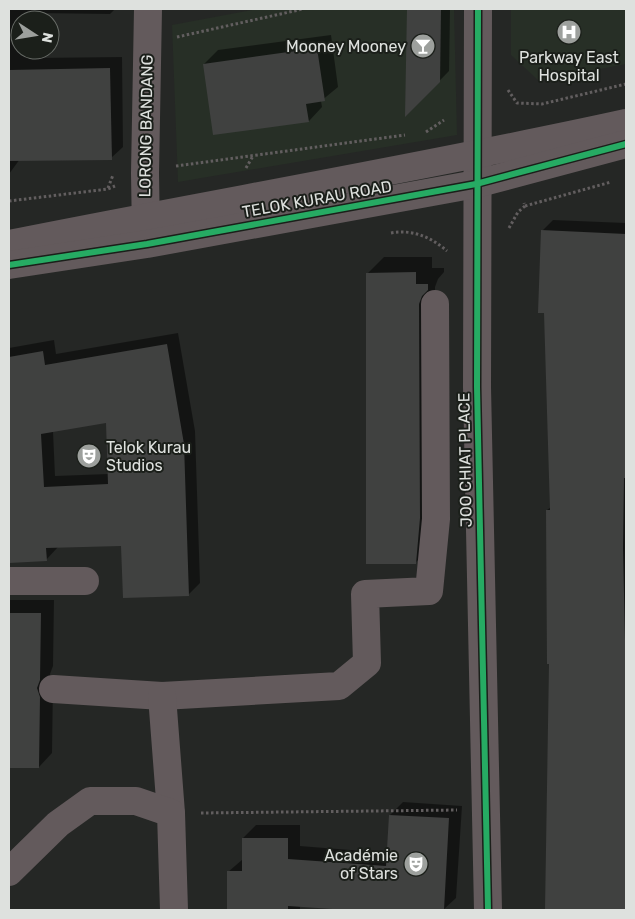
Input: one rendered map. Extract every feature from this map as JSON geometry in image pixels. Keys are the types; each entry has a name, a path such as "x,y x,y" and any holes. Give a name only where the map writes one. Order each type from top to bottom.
{"street":[{"name":"LORONG BANDANG","path":"147,244 144,173 148,9"},
{"name":"JOO CHIAT PLACE","path":"478,9 476,184 477,387 488,910"},
{"name":"TELOK KURAU ROAD","path":"9,244 146,216 477,156 626,123"},
{"name":"TELOK KURAU ROAD","path":"9,265 147,244 476,184 626,144"},
{"path":"53,689 162,696 339,686 367,663 365,594 429,591 436,519 434,304"},
{"path":"434,389 477,387"},
{"path":"9,581 86,580"},
{"path":"162,696 171,813 174,910"},
{"path":"9,872 58,824 90,801 136,801 171,813"}],"path":[{"path":"147,42 303,9"},
{"path":"517,103 542,104 626,84"},
{"path":"416,133 426,132 444,120"},
{"path":"9,201 108,189 144,173 169,167 406,135"},
{"path":"525,206 617,180"},
{"path":"383,234 403,231 432,239 446,249 452,257"},
{"path":"171,813 460,810 460,819"}],"shaded area":[{"path":"258,9 454,9 457,135 178,182 172,25"},
{"name":"Parkway East Hospital","path":"511,9 626,9 626,64 539,81 511,55"}],"building":[{"name":"Mooney Mooney","path":"407,9 441,9 440,82 405,117"},
{"path":"317,48 325,101 306,104 309,122 213,135 203,64"},
{"path":"110,68 112,160 9,161 9,70"},
{"path":"541,230 626,234 626,478 624,478 623,548 626,685 626,910 545,910 549,664 547,664 546,510 550,510 544,313 538,313"},
{"path":"416,272 416,284 428,284 428,290 422,296 419,304 420,518 416,564 366,564 366,273"},
{"path":"167,344 184,444 189,596 123,598 121,546 46,548 47,561 9,563 9,357 43,351 45,365","holes":["106,423 108,484 44,487 41,434"]},
{"path":"9,613 41,613 40,680 37,688 40,697 39,768 9,768"},
{"path":"389,815 449,818 444,910 347,910 288,906 288,910 227,910 227,871 242,871 242,838 288,838 288,859 386,866"}],"cycle path":[{"path":"478,9 477,387 488,910"},
{"path":"9,265 147,244 476,184 626,144"}],"place":[{"name":"Parkway East Hospital","path":"569,32"},
{"name":"Mooney Mooney","path":"423,46"},
{"name":"Telok Kurau Studios","path":"89,456"},
{"name":"Académie of Stars","path":"416,864"}]}
